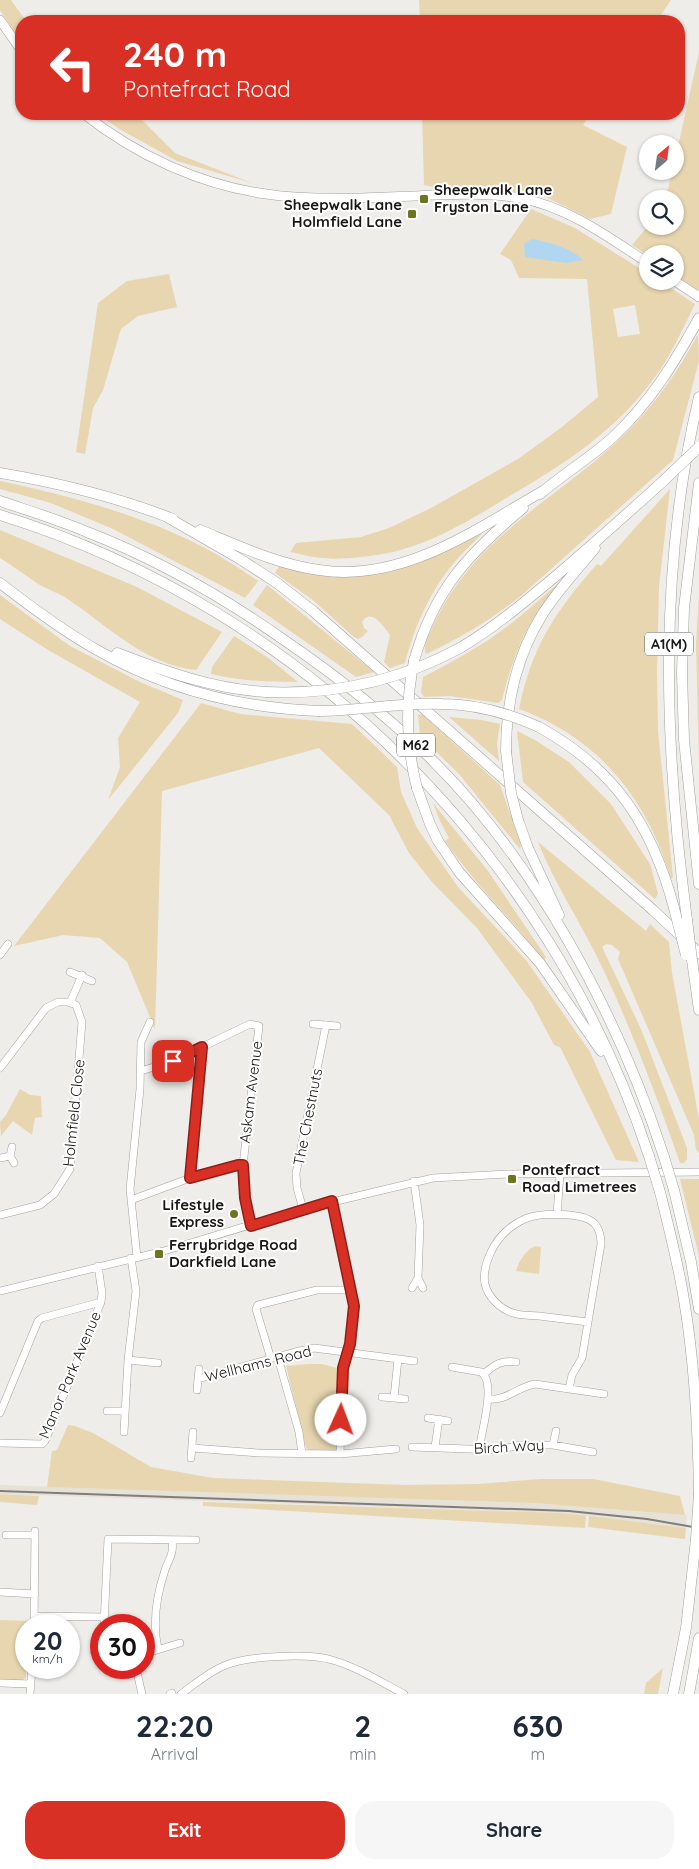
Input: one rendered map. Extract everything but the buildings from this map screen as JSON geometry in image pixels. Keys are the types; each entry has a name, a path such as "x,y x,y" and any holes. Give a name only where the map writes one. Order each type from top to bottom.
{"highway":[{"path":"625,1092 595,1040 540,964 471,887 448,857 430,824 417,788 410,757 407,725 409,692 414,661 431,613 458,570 499,528 543,491 611,439 631,419 665,377 699,318"},
{"name":"A1(M)","path":"699,397 679,493 669,631 668,680 670,744 687,920 699,1010"},
{"path":"117,653 196,681 227,688 266,692 316,692 366,685 414,670 460,648 484,633 521,605 614,526 699,447"},
{"path":"0,473 109,496 279,562 318,570 346,573 412,560 457,541 543,491"},
{"name":"A1(M)","path":"699,483 684,608 682,673 684,740 699,884"},
{"name":"M62","path":"0,500 88,532 153,562 215,595 266,627 324,667 378,710 426,754 484,819 546,904 588,977 625,1053 649,1111 674,1190 691,1262 699,1309"},
{"name":"M62","path":"0,515 57,535 116,560 208,607 286,659 341,702 374,730 427,782 455,814 484,849 526,906 561,961 590,1014 625,1092 649,1156 660,1192 677,1263 691,1350 698,1444 699,1493 686,1628 673,1694"},
{"path":"167,517 240,559 277,583 313,611 654,911 692,956"},
{"path":"588,977 528,848 518,820 511,793 506,751 506,726 509,699 517,667 528,642 551,602 614,526"},
{"path":"0,578 76,630 117,653 172,680 228,700"},
{"path":"0,583 65,630 114,659 196,693 264,707 319,711 360,710 421,704 456,704 499,712 539,727 560,738 591,761 613,783 627,802 650,842 692,956"},
{"path":"689,1694 699,1638"}],"main road":[{"path":"0,20 15,41"},
{"path":"93,120 142,152 207,180 267,194 326,199 484,195 531,201 581,221 639,257"},
{"path":"684,287 699,297"}],"street":[{"path":"0,955 8,944"},
{"path":"70,972 92,981"},
{"path":"0,1068 46,1008 58,1002 70,1002 82,976"},
{"name":"Holmfield Close","path":"0,1215 40,1204 54,1194 70,1170 82,1022 76,1005 70,1002"},
{"path":"124,1432 128,1360 136,1291 130,1189 141,1071 141,1042 150,1022"},
{"name":"Askam Avenue","path":"141,1071 173,1061 250,1024 259,1026 243,1165 245,1198 251,1226"},
{"path":"313,1024 337,1026"},
{"name":"The Chestnuts","path":"303,1209 297,1188 296,1173 326,1025"},
{"path":"190,1178 202,1047"},
{"path":"0,1158 12,1160 12,1147"},
{"path":"131,1200 190,1178 243,1165"},
{"path":"0,1290 193,1243 303,1209 414,1181 451,1176 699,1172"},
{"path":"557,1215 560,1174"},
{"path":"414,1181 420,1225 418,1278 423,1288"},
{"path":"332,1201 354,1306 348,1353 343,1368 340,1454"},
{"path":"569,1389 572,1376 580,1365 584,1352 601,1237 594,1223 588,1220 557,1215 528,1218 506,1232 494,1245 484,1273 486,1288 493,1300 513,1313 588,1322"},
{"name":"Manor Park Avenue","path":"0,1443 44,1444 101,1302 102,1293 98,1266"},
{"path":"412,1288 418,1278"},
{"path":"302,1454 299,1432 256,1309 258,1305 317,1290 351,1290"},
{"path":"0,1413 38,1321 42,1318 101,1302"},
{"name":"Wellhams Road","path":"198,1379 314,1348 414,1361"},
{"path":"394,1398 398,1359"},
{"path":"128,1360 158,1363"},
{"path":"484,1374 496,1363 516,1362"},
{"path":"452,1367 484,1374"},
{"name":"Wellhams Road","path":"197,1390 198,1369"},
{"path":"480,1450 489,1387 484,1374"},
{"path":"488,1399 497,1400 528,1385 535,1384 604,1394"},
{"path":"382,1398 405,1399"},
{"path":"107,1410 125,1411"},
{"path":"428,1418 448,1420"},
{"path":"435,1447 439,1419"},
{"name":"Birch Way","path":"553,1445 556,1431"},
{"path":"191,1458 193,1432"},
{"name":"Birch Way","path":"412,1447 497,1450 521,1445 553,1445 594,1452"},
{"path":"192,1448 258,1454 340,1454 396,1449"},
{"path":"6,1535 35,1533 34,1614"},
{"path":"104,1614 108,1539 196,1540"},
{"path":"158,1649 154,1622 165,1568 172,1556 172,1540"},
{"path":"0,1592 35,1594"},
{"path":"155,1650 180,1643"},
{"path":"181,1694 217,1669 233,1662 278,1657 318,1656 342,1663 404,1694"},
{"path":"30,1694 31,1679"},
{"path":"139,1679 142,1694"},
{"path":"0,1683 31,1684"}],"shaded area":[{"path":"0,0 11,0 22,15 15,15 15,33 0,10"},
{"path":"419,0 671,0 661,15 420,15"},
{"path":"699,52 698,291 684,281 684,245 639,245 639,250 632,245 640,235 684,235 684,190 668,190 670,180 684,180 684,135 681,135"},
{"path":"106,120 142,120 175,153 252,183 177,161"},
{"path":"422,120 586,120 583,125 627,147 611,214 590,219 546,197 491,189 424,185"},
{"path":"531,209 575,228 639,268 639,290 674,290 695,304 664,363 637,400 604,432 568,460 529,485 445,533 395,552 336,559 290,552 296,543 361,537 389,528 431,508 518,459 562,427 598,397 587,279 519,278 511,260 500,254","holes":["635,305 640,334 618,337 613,309"]},
{"path":"169,274 177,307 138,316 121,329 103,390 93,408 85,454 76,452 98,303 127,281"},
{"path":"698,334 699,361 673,460 522,595 476,628 426,654 425,644 433,626 451,594 471,566 520,520 601,456 627,432 648,410 666,386"},
{"path":"0,481 104,507 154,525 203,547 258,581 245,598 113,529 51,503 0,489"},
{"path":"670,489 659,587 657,671 658,731 673,877 671,879 661,850 648,823 616,775 596,754 573,737 548,721 519,709 524,687 538,648 557,614 597,564 601,566"},
{"path":"0,530 137,587 222,632 196,670 178,667 161,661 144,653 65,598 38,584 0,558"},
{"path":"481,531 481,535 449,569 433,593 419,620 405,663 390,668 384,662 390,635 377,620 369,617 362,622 364,628 368,631 358,639 314,601 275,573 280,565 363,574"},
{"path":"563,579 539,610 526,631 512,665 502,700 498,703 450,696 424,697 421,692 423,677 497,634"},
{"path":"267,585 374,672 356,677 253,605"},
{"path":"0,595 70,646 140,682 183,700 178,713 108,800 120,767 118,738 140,702 48,650 0,619"},
{"path":"699,595 699,767 696,644"},
{"path":"234,636 267,657 298,682 254,681 211,674 212,667"},
{"path":"201,703 240,714 352,724 397,767 401,792 417,828 458,887 526,960 590,1052 639,1162 616,1160 560,1047 554,1045 532,1003 477,928 432,882 409,853 389,815 319,748 162,791 155,1029 127,962 100,938 63,935 14,946"},
{"path":"418,714 423,715 500,785 521,844 520,849 459,774 420,736"},
{"path":"449,717 482,720 500,724 497,743 499,761"},
{"path":"517,731 569,762 611,804 650,864 658,894 655,899 523,782"},
{"path":"433,803 488,871 546,957 544,960 468,872 445,841 449,838"},
{"path":"538,842 646,931 650,924 669,942 672,973 699,1119 699,1153 696,1150 694,1135 618,959 620,952 612,945 606,944 602,947 641,1029 687,1148 687,1159 684,1163 680,1163 624,1015 594,951 552,874"},
{"path":"20,1089 30,1095 41,1096 42,1117 35,1118 32,1135 13,1121 1,1136 0,1122 6,1115"},
{"path":"680,1179 699,1179 699,1256"},
{"path":"535,1246 541,1247 539,1274 516,1271 523,1257"},
{"path":"322,1364 340,1369 337,1450 309,1450 306,1448 286,1366"},
{"path":"68,1425 95,1434 151,1467 213,1478 405,1485 477,1484 541,1479 593,1479 680,1496 685,1515 534,1503 47,1487 52,1451 57,1450"},
{"path":"0,1485 534,1503 687,1515 686,1528 561,1513 0,1494"},
{"path":"0,1494 39,1496 37,1505 0,1502"},
{"path":"203,1502 561,1513 586,1516 585,1528 203,1506"},
{"path":"589,1516 686,1528 685,1539 588,1527"},
{"path":"0,1620 15,1620 15,1679 24,1679 21,1681 0,1680"},
{"path":"663,1668 658,1694 644,1694 646,1683"}],"water":[{"path":"532,239 566,249 583,260 566,263 525,257 524,244"}],"railway":[{"path":"0,1491 569,1511 647,1519 699,1528"}],"place":[{"name":"Sheepwalk Lane Fryston Lane","path":"424,199"},
{"name":"Sheepwalk Lane Holmfield Lane","path":"412,214"},
{"name":"Pontefract Road Limetrees","path":"512,1179"},
{"name":"Lifestyle Express","path":"234,1214"},
{"name":"Ferrybridge Road Darkfield Lane","path":"159,1254"}],"route":[{"path":"173,1061 202,1047 190,1178 212,1171 243,1165 245,1198 251,1226 332,1201 354,1306 350,1344 343,1368 341,1420"}]}
